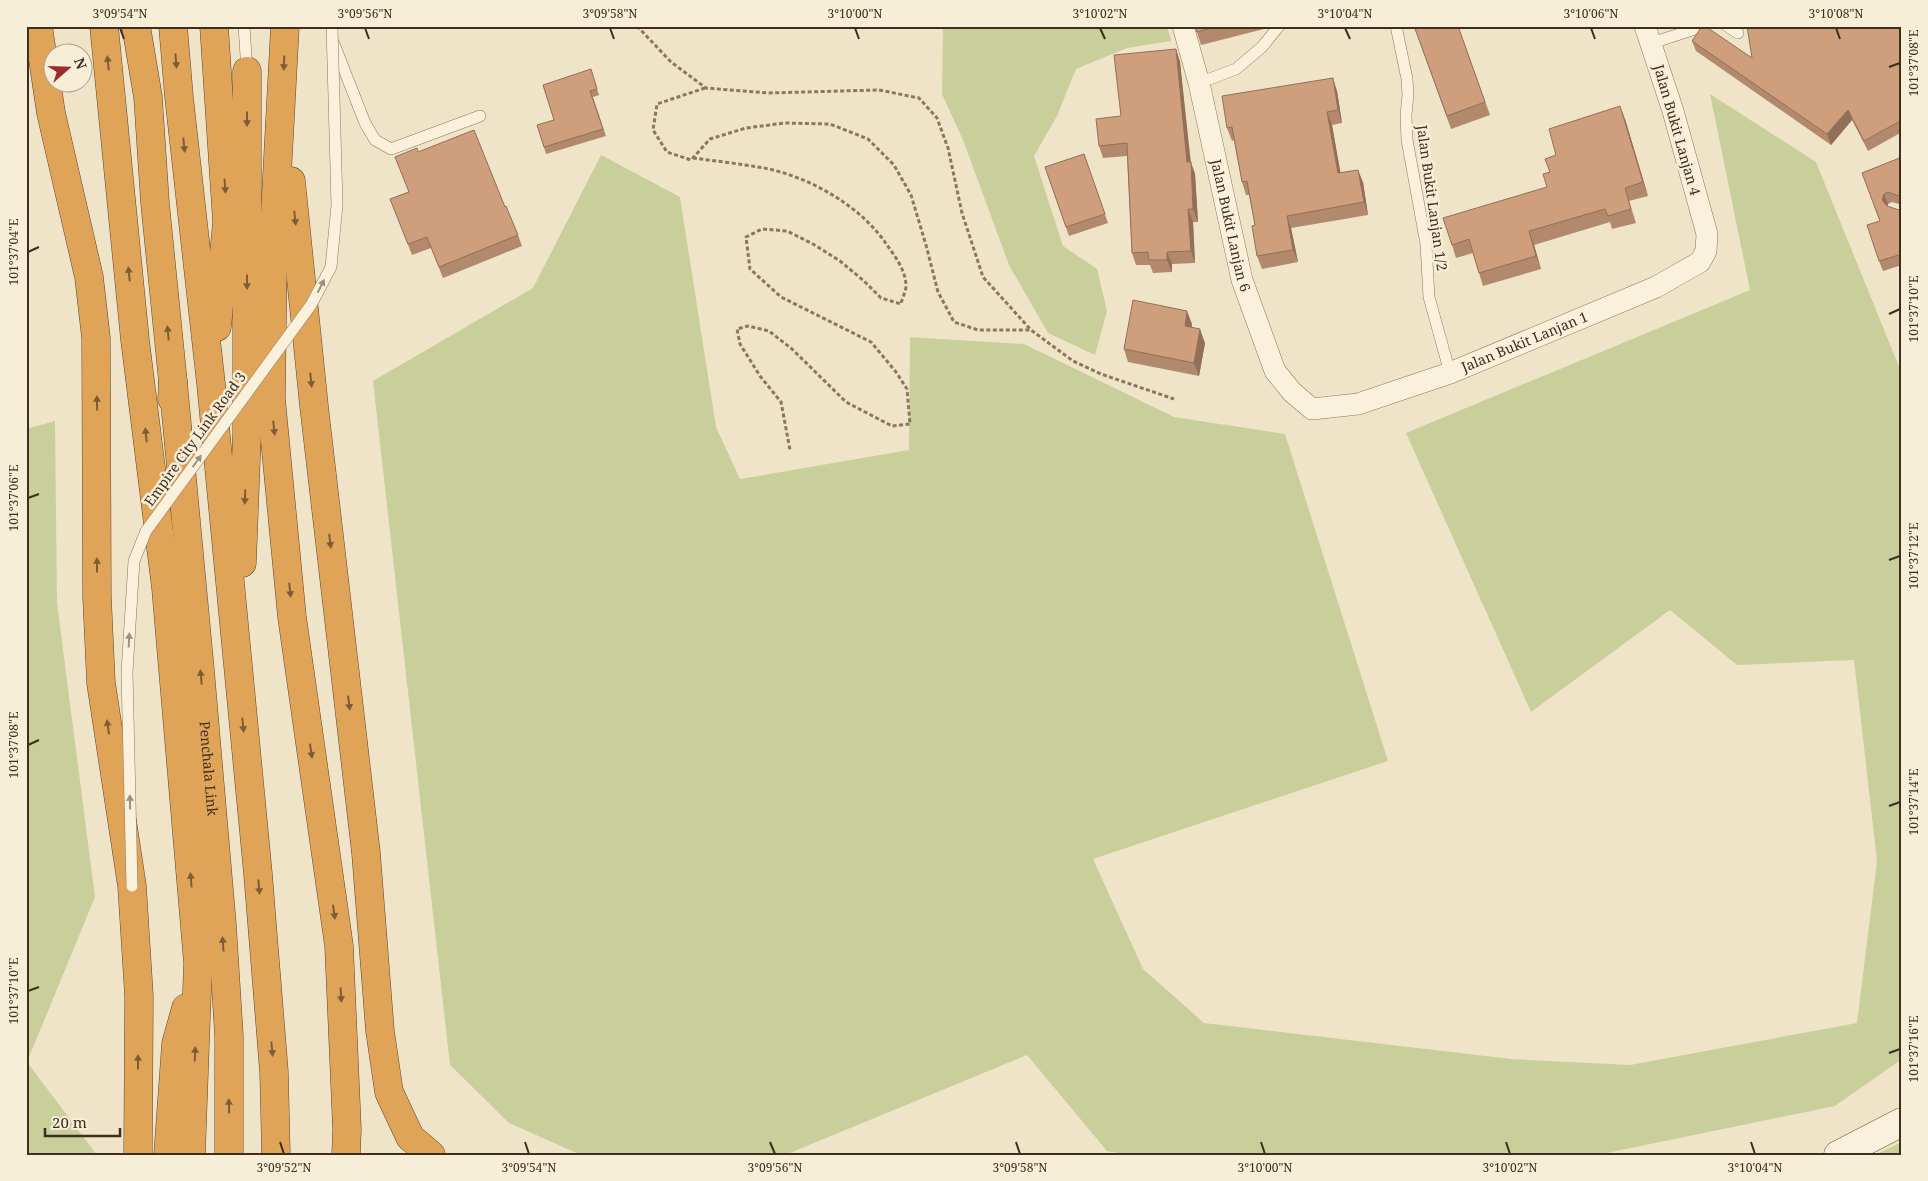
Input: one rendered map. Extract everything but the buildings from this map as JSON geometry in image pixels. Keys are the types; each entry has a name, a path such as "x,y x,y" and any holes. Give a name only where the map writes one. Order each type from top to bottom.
{"highway":[{"path":"38,26 51,113 89,276 96,338 97,597 101,683 132,886 139,996 138,1155"},
{"path":"104,26 135,340 166,588 198,963 176,1044 176,1154"},
{"path":"136,26 148,96 155,203 173,382 166,588"},
{"path":"173,26 211,384 258,874 274,1079 276,1155"},
{"path":"211,384 227,222 214,26"},
{"path":"286,26 273,250 271,399 292,617 338,946 347,1129 346,1155"},
{"path":"238,676 247,433 246,71"},
{"path":"282,100 314,406 366,853 380,1031 389,1092 410,1137 431,1155"},
{"name":"Penchala Link","path":"173,382 222,925 229,1036 229,1155"}],"street":[{"name":"Jalan Bukit Lanjan 6","path":"1183,26 1199,83 1242,280 1276,371 1292,392 1312,409"},
{"name":"Jalan Bukit Lanjan 4","path":"1648,34 1673,111 1707,234"},
{"name":"Jalan Bukit Lanjan 1","path":"1312,409 1358,404 1450,373 1656,287 1700,262 1706,251 1707,234"},
{"path":"1838,1155 1902,1122"}],"lane":[{"path":"244,26 246,71"},
{"path":"246,71 249,26"},
{"name":"Empire City Link Road 3","path":"132,886 127,672 134,561 146,531 311,305 331,267 337,205 331,26"},
{"path":"331,26 335,49 365,123 375,140 391,149 480,116"},
{"path":"1199,83 1236,69 1262,47 1279,26"},
{"name":"Jalan Bukit Lanjan 1/2","path":"1396,26 1407,79 1407,140 1426,244 1429,296 1450,373"},
{"path":"1648,34 1704,26"},
{"path":"1727,26 1738,33"},
{"path":"274,1079 283,1155"}],"path":[{"path":"637,26 671,62 706,88"},
{"path":"790,450 781,402 760,376 740,344 737,329 748,326 769,331 792,348 846,402 892,426 910,424 907,389 896,372 871,342 781,297 750,269 746,237 762,229 787,231 840,261 864,281 880,298 901,304 906,285 900,263 878,232 851,207 813,184 766,168 693,158 690,160 667,152 653,130 657,104 706,88 768,93 879,90 919,98 937,118 948,148 962,213 983,277 1031,330 1073,361 1101,374 1174,399"},
{"path":"693,158 710,139 746,128 785,123 830,124 868,138 894,165 911,195 938,292 954,322 978,330 1031,330"}],"green space":[{"path":"943,26 1167,26 1171,41 1127,48 1076,69 1057,116 1034,156 1063,246 1097,269 1107,311 1095,355 1048,333 1009,265 963,140 942,94"},
{"path":"1710,94 1816,162 1902,374 1902,1059 1835,1106 1597,1155 1127,1155 1107,1151 1027,1055 785,1155 581,1155 509,1123 450,1065 373,381 533,288 601,155 680,197 716,427 740,479 909,450 910,337 1024,344 1174,417 1285,434 1388,761 1093,859 1143,969 1204,1023 1511,1059 1630,1065 1857,1023 1877,861 1854,660 1737,665 1670,610 1531,712 1406,433 1750,290"},
{"path":"55,421 57,603 95,897 27,1062 97,1155 26,1155 26,429"},
{"path":"1902,1142 1902,1155 1875,1155"}]}
